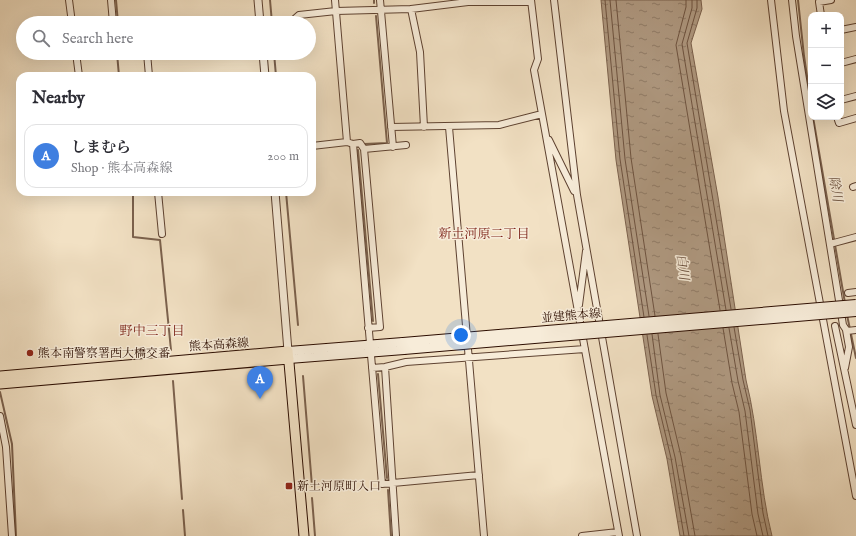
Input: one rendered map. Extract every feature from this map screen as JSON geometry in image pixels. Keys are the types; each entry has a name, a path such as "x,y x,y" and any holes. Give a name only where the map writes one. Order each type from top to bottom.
{"main road":[{"name":"並建熊本線","path":"403,346 856,304"},
{"name":"並建熊本線","path":"289,355 856,312"},
{"name":"熊本高森線","path":"0,376 289,355"},
{"name":"熊本高森線","path":"0,384 289,355"},
{"path":"289,355 304,536"}],"street":[{"path":"69,0 71,16"},
{"path":"111,0 112,16"},
{"path":"258,0 259,16"},
{"path":"335,0 372,368 382,484 392,485 479,475"},
{"path":"380,0 393,147"},
{"path":"554,0 576,195 586,244 637,536"},
{"path":"771,0 785,118 856,495"},
{"path":"792,0 796,36 843,325 846,330 849,347 845,372"},
{"path":"820,12 819,2 831,0"},
{"path":"298,16 336,11 411,9 468,1 531,1 538,59 534,70 619,534 582,536"},
{"path":"411,9 420,52 424,127"},
{"path":"844,29 856,27"},
{"path":"844,62 856,59"},
{"path":"77,60 78,72"},
{"path":"148,60 149,72"},
{"path":"264,60 265,72"},
{"path":"844,99 856,96"},
{"path":"391,127 499,125 542,114"},
{"path":"838,120 839,124 856,118"},
{"path":"449,127 484,536"},
{"path":"546,133 576,195"},
{"path":"316,146 360,143 364,150 380,327 368,328"},
{"path":"364,150 406,145"},
{"path":"158,196 162,234"},
{"path":"275,196 289,355"},
{"path":"830,244 856,237"},
{"path":"579,313 586,244"},
{"path":"848,293 856,292"},
{"path":"835,326 856,422"},
{"path":"846,330 856,330"},
{"path":"372,368 385,367 406,362 585,349"},
{"path":"385,367 396,536"},
{"path":"0,416 6,447 12,536"}],"water":[{"name":"白川","path":"601,0 701,0 702,9 691,43 718,197 746,380 754,419 764,497 772,536 680,536 667,459 652,396 616,160"}],"waterway":[{"path":"116,0 117,16"},
{"path":"270,0 271,16"},
{"name":"除川","path":"798,0 808,84"},
{"path":"364,144 387,143 376,16"},
{"path":"118,60 119,72"},
{"path":"275,60 276,72"},
{"name":"除川","path":"814,120 845,303"},
{"path":"358,150 373,321"},
{"path":"133,196 133,237 160,240 171,350"},
{"path":"286,196 298,325"},
{"name":"除川","path":"847,315 856,358"},
{"path":"378,374 387,478"},
{"path":"303,376 312,486"},
{"path":"173,381 182,499"},
{"path":"0,392 12,444 16,536"},
{"path":"388,490 391,536"},
{"path":"312,498 315,536"},
{"path":"183,510 185,536"}],"place":[{"name":"熊本南警察署西大橋交番","path":"30,353"},
{"name":"しまむら","path":"260,399"},
{"name":"新土河原町入口","path":"289,486"}],"district":[{"name":"新土河原二丁目","path":"484,234"},
{"name":"野中三丁目","path":"152,331"}]}
